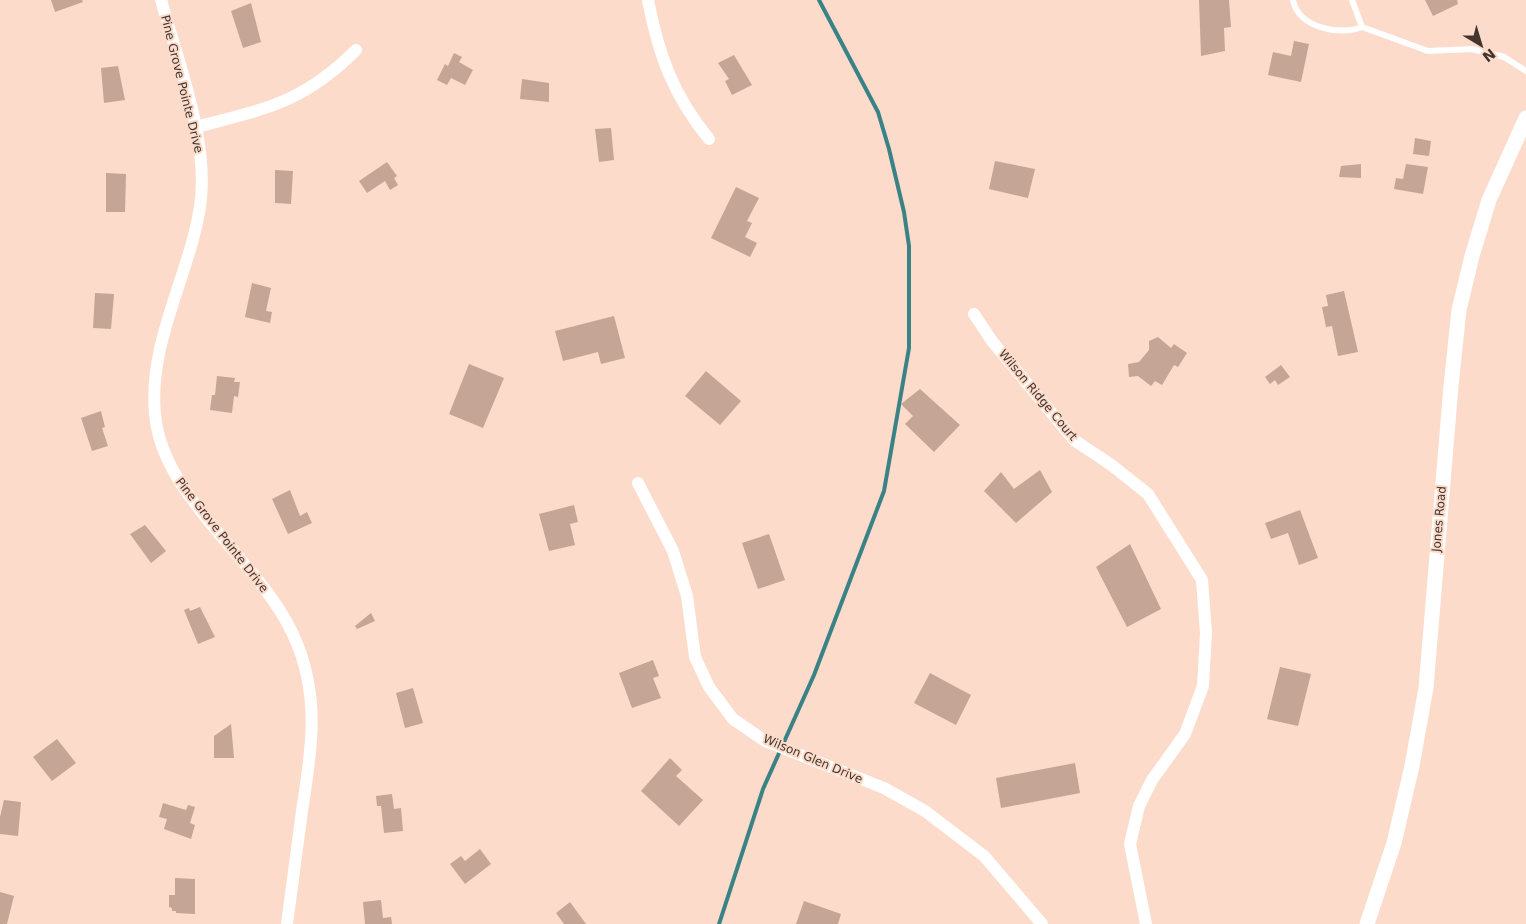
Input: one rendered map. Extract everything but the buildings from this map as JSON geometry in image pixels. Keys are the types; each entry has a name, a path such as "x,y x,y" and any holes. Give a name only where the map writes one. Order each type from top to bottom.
{"street":[{"name":"Pine Grove Pointe Drive","path":"161,0 196,127 202,166 200,205 164,337 155,382 154,414 161,444 174,474 252,572 282,615 298,644 309,678 313,709 312,741 287,924"},
{"path":"648,0 661,57 670,79 690,114 709,139"},
{"path":"196,127 267,108 297,96 315,85 356,50"},
{"name":"Jones Road","path":"1366,924 1394,843 1412,766 1426,688 1450,395 1459,310 1472,256 1489,200 1526,118"},
{"name":"Wilson Ridge Court","path":"974,314 992,341 1074,440 1110,464 1148,494 1202,580 1206,633 1203,686 1185,734 1152,780 1139,806 1130,844 1146,924"},
{"name":"Wilson Glen Drive","path":"638,483 676,560 687,596 695,657 709,686 733,719 765,741 884,788 925,811 984,856 1042,924"}],"lane":[{"path":"1293,0 1294,8 1303,18 1331,30 1351,31 1362,27 1428,51 1472,49 1504,57 1526,71"},
{"path":"1352,0 1362,27"}],"waterway":[{"path":"719,924 763,789 814,675 884,491 909,348 909,246 904,212 889,149 878,112 819,0"}]}
